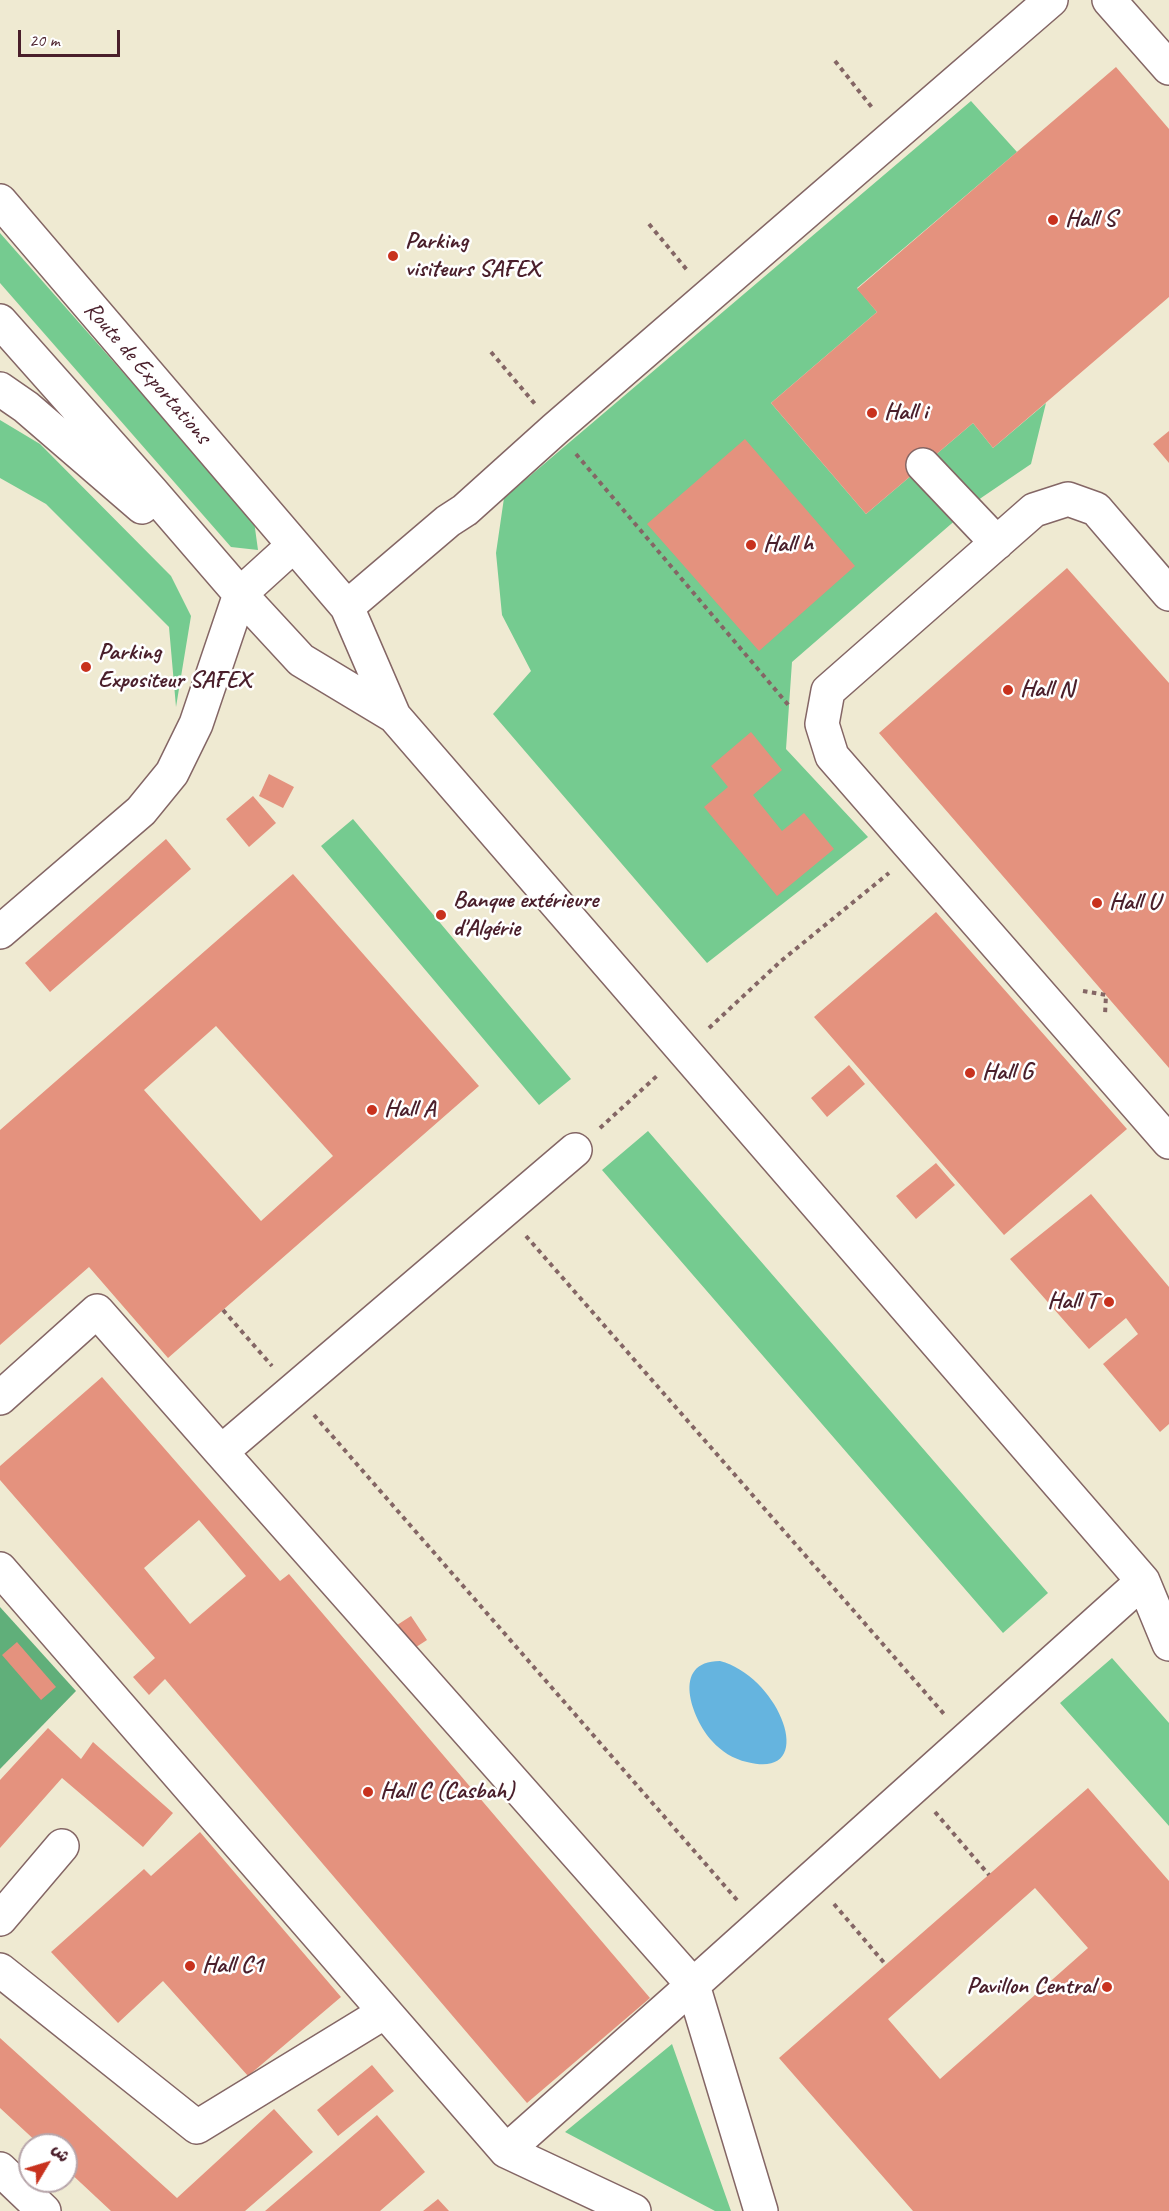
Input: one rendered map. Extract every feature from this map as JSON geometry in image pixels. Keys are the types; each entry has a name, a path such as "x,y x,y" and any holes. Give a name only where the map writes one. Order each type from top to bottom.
{"street":[{"path":"347,607 448,521 465,510 555,429 1051,0"},
{"path":"1109,0 1169,68"},
{"name":"Route de Exportations","path":"0,201 347,607 368,687 1143,1581 1169,1644"},
{"path":"0,321 240,594 302,660 368,687"},
{"path":"0,389 26,407 87,459 240,594"},
{"path":"923,465 997,543"},
{"path":"1169,594 1096,509 1068,499 1034,510 828,691 822,723 832,756 1169,1142"},
{"path":"0,932 141,811 172,773 196,724 240,594 294,545"},
{"path":"220,1452 575,1150"},
{"path":"0,1398 97,1311 693,1985 761,2211"},
{"path":"0,1569 506,2151 634,2211"},
{"path":"506,2151 1143,1581"},
{"path":"0,1919 62,1846"},
{"path":"0,1970 197,2127 385,2012"},
{"path":"0,2169 44,2211"}],"path":[{"path":"835,61 894,135"},
{"path":"649,224 709,296"},
{"path":"491,352 794,712"},
{"path":"781,961 861,896"},
{"path":"504,1211 966,1739"},
{"path":"223,1310 759,1926"},
{"path":"913,1787 989,1875"},
{"path":"812,1878 886,1965"}],"green space":[{"path":"971,101 1017,152 857,288 877,312 771,403 866,514 973,423 993,448 1046,403 1031,464 981,498 792,662 786,749 868,837 707,963 493,714 531,671 502,615 496,553 504,498"},
{"path":"0,233 254,521 258,550 231,547 0,283"},
{"path":"0,420 40,444 171,576 191,616 176,707 169,627 46,504 0,478"},
{"path":"353,819 571,1079 539,1105 321,846"},
{"path":"648,1131 1048,1593 1003,1633 602,1170"},
{"path":"0,1607 76,1691 0,1769"},
{"path":"1112,1658 1169,1723 1169,1826 1060,1703"},
{"path":"672,2044 731,2211 715,2211 565,2132"}],"water":[{"path":"720,1661 742,1671 760,1686 775,1705 784,1725 787,1743 782,1756 769,1764 747,1762 728,1754 712,1741 698,1719 690,1693 690,1681 695,1670 704,1664"}],"building":[{"name":"Hall S","path":"1116,67 1169,129 1169,297 993,448 973,423 866,514 771,403 877,312 857,289"},
{"path":"1169,431 1169,463 1153,444"},
{"name":"Hall h","path":"745,439 855,566 759,651 647,524"},
{"name":"Hall U","path":"1067,568 1169,683 1169,1068 879,733"},
{"path":"751,732 782,770 753,795 782,831 804,813 834,849 777,896 704,807 728,787 711,766"},
{"path":"269,774 294,787 283,808 259,796"},
{"path":"253,796 276,823 249,847 226,819"},
{"path":"166,839 191,869 50,992 25,963"},
{"name":"Hall A","path":"293,874 479,1086 168,1358 89,1267 0,1345 0,1130","holes":["216,1026 333,1156 261,1221 144,1090"]},
{"name":"Hall G","path":"936,912 1127,1129 1004,1235 814,1017"},
{"path":"849,1065 865,1084 827,1117 811,1098"},
{"path":"936,1163 955,1185 916,1219 896,1196"},
{"name":"Hall T","path":"1091,1194 1169,1287 1169,1424 1160,1432 1103,1364 1138,1334 1126,1318 1089,1349 1010,1259"},
{"name":"Hall C (Casbah)","path":"102,1377 280,1581 289,1574 650,1998 527,2103 165,1679 149,1695 133,1677 155,1658 0,1480 0,1466","holes":["199,1520 246,1576 190,1624 144,1568"]},
{"path":"411,1616 427,1640 410,1651 394,1627"},
{"path":"17,1642 56,1687 41,1700 2,1655"},
{"path":"48,1728 81,1759 93,1742 173,1813 143,1847 62,1778 0,1848 0,1780"},
{"name":"Pavillon Central","path":"1088,1788 1169,1881 1169,2211 913,2211 779,2058","holes":["1035,1888 1088,1948 940,2079 888,2019"]},
{"name":"Hall C1","path":"200,1832 341,1997 248,2076 163,1981 118,2023 51,1952 144,1869 151,1876"},
{"path":"0,2038 177,2198 274,2109 313,2152 245,2211 111,2211 78,2180 78,2133 27,2133 0,2108"},
{"path":"372,2065 394,2091 338,2136 317,2110"},
{"path":"377,2115 425,2172 380,2211 265,2211"},
{"path":"438,2199 449,2211 423,2211"}],"place":[{"name":"Hall S","path":"1053,220"},
{"name":"Parking visiteurs SAFEX","path":"393,256"},
{"name":"Hall i","path":"872,413"},
{"name":"Hall h","path":"751,545"},
{"name":"Parking Expositeur SAFEX","path":"86,667"},
{"name":"Hall N","path":"1008,690"},
{"name":"Hall U","path":"1097,903"},
{"name":"Banque extérieure d'Algérie","path":"441,915"},
{"name":"Hall G","path":"970,1073"},
{"name":"Hall A","path":"372,1110"},
{"name":"Hall T","path":"1109,1302"},
{"name":"Hall C (Casbah)","path":"368,1792"},
{"name":"Hall C1","path":"190,1966"},
{"name":"Pavillon Central","path":"1107,1987"}]}
